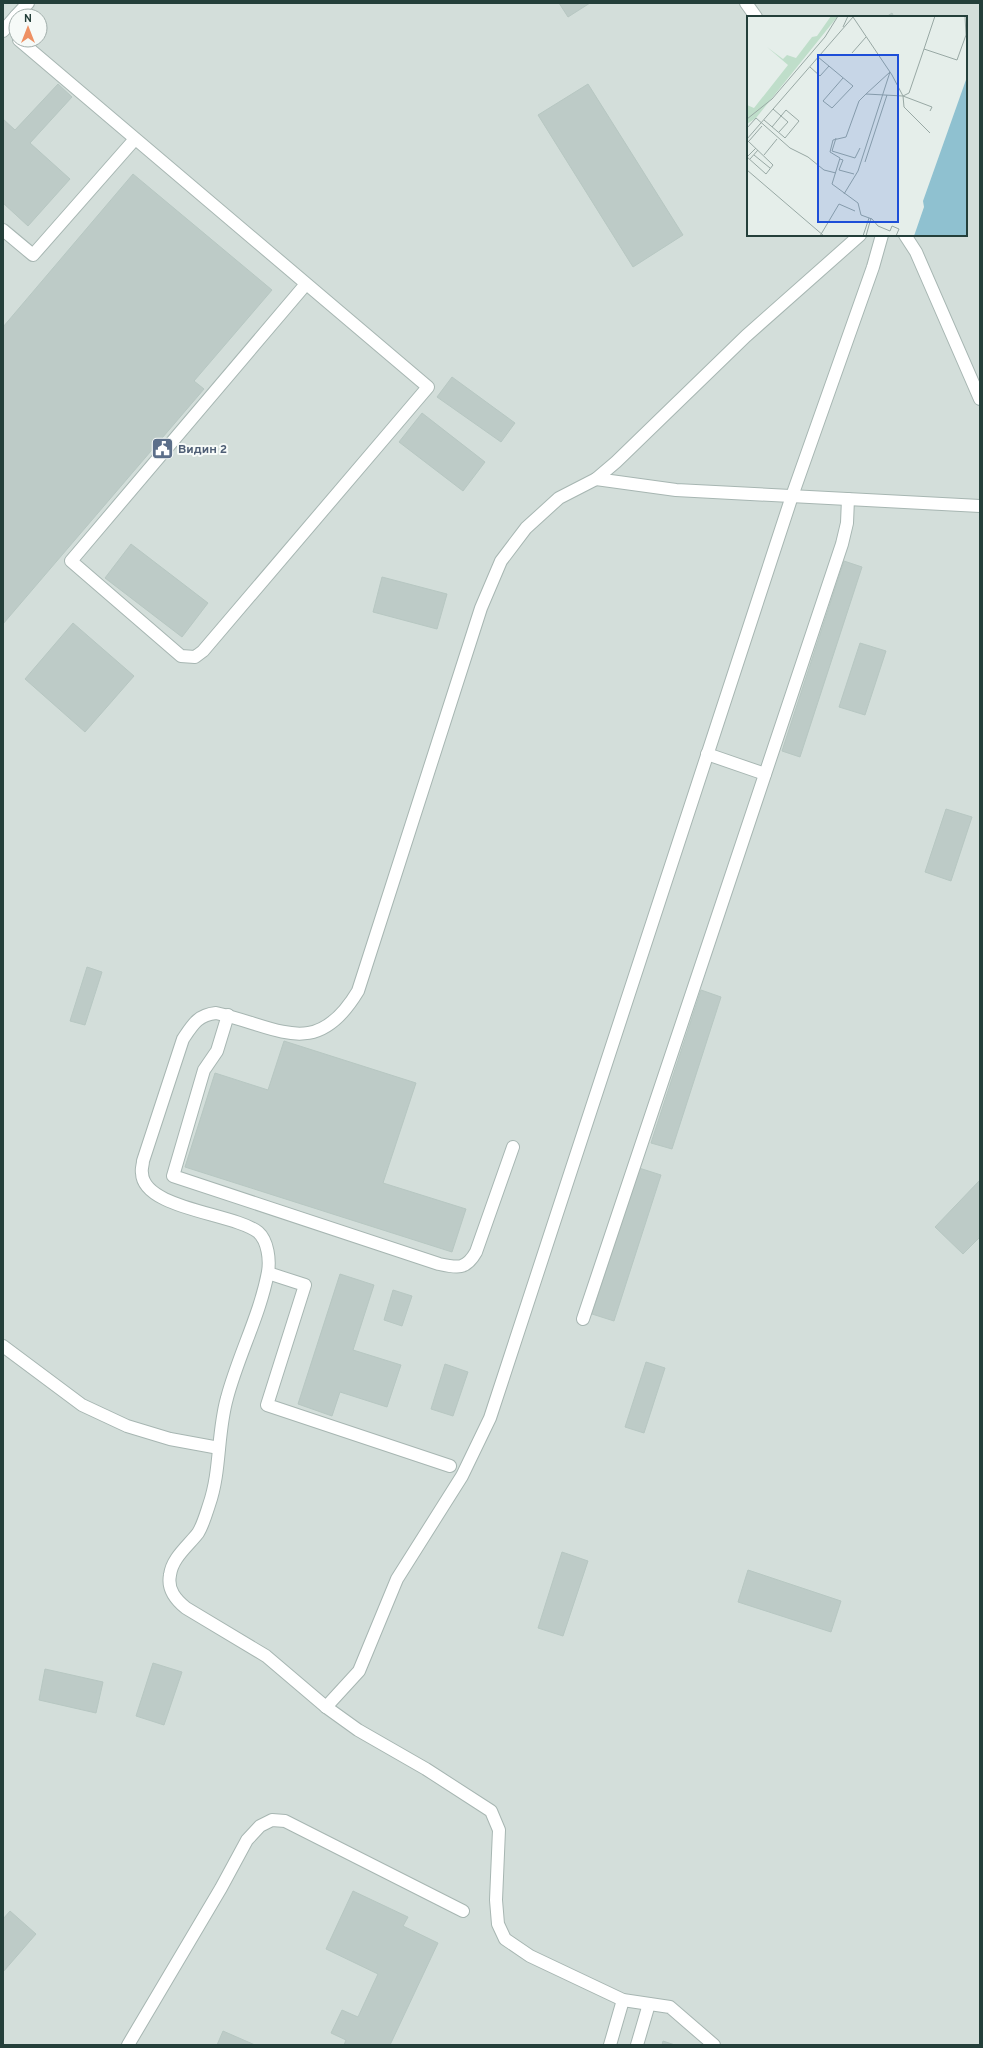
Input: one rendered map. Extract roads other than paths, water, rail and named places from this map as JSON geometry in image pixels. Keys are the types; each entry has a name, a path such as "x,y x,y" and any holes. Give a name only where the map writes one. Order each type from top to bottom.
{"street":[{"path":"746,3 755,16"},
{"path":"28,48 428,387 203,651 195,657 180,656 71,561 306,284"},
{"path":"3,230 32,255 134,138"},
{"path":"714,2045 670,2007 623,2000 530,1956 505,1939 498,1924 496,1900 499,1830 491,1811 468,1794 358,1730 326,1707 266,1656 175,1600 170,1588 170,1575 176,1558 199,1532 210,1503 218,1464 221,1427 227,1398 268,1273 269,1263 267,1248 259,1233 245,1225 168,1201 155,1194 146,1186 141,1174 143,1161 183,1039 192,1025 204,1014 216,1013 228,1015 286,1032 303,1035 318,1031 334,1022 347,1009 358,991 481,608 501,561 526,528 559,498 596,479 616,462 746,336 859,236"},
{"path":"326,1707 359,1671 397,1579 462,1476 490,1418 792,496 873,267 882,236"},
{"path":"906,236 916,252 980,399"},
{"path":"596,479 676,490 980,506"},
{"path":"583,1319 842,544 847,523 848,499"},
{"path":"707,754 765,774"},
{"path":"228,1015 217,1051 204,1070 173,1176 439,1264 457,1268 470,1263 476,1252 513,1147"},
{"path":"268,1273 305,1285 266,1405 450,1466"},
{"path":"3,1346 82,1405 127,1426 170,1439 219,1448"},
{"path":"128,2045 221,1888 247,1840 260,1826 272,1820 285,1821 463,1912"},
{"path":"610,2045 623,2000"},
{"path":"637,2045 649,2004"}],"place":[{"name":"Видин 2","path":"163,449"}]}
